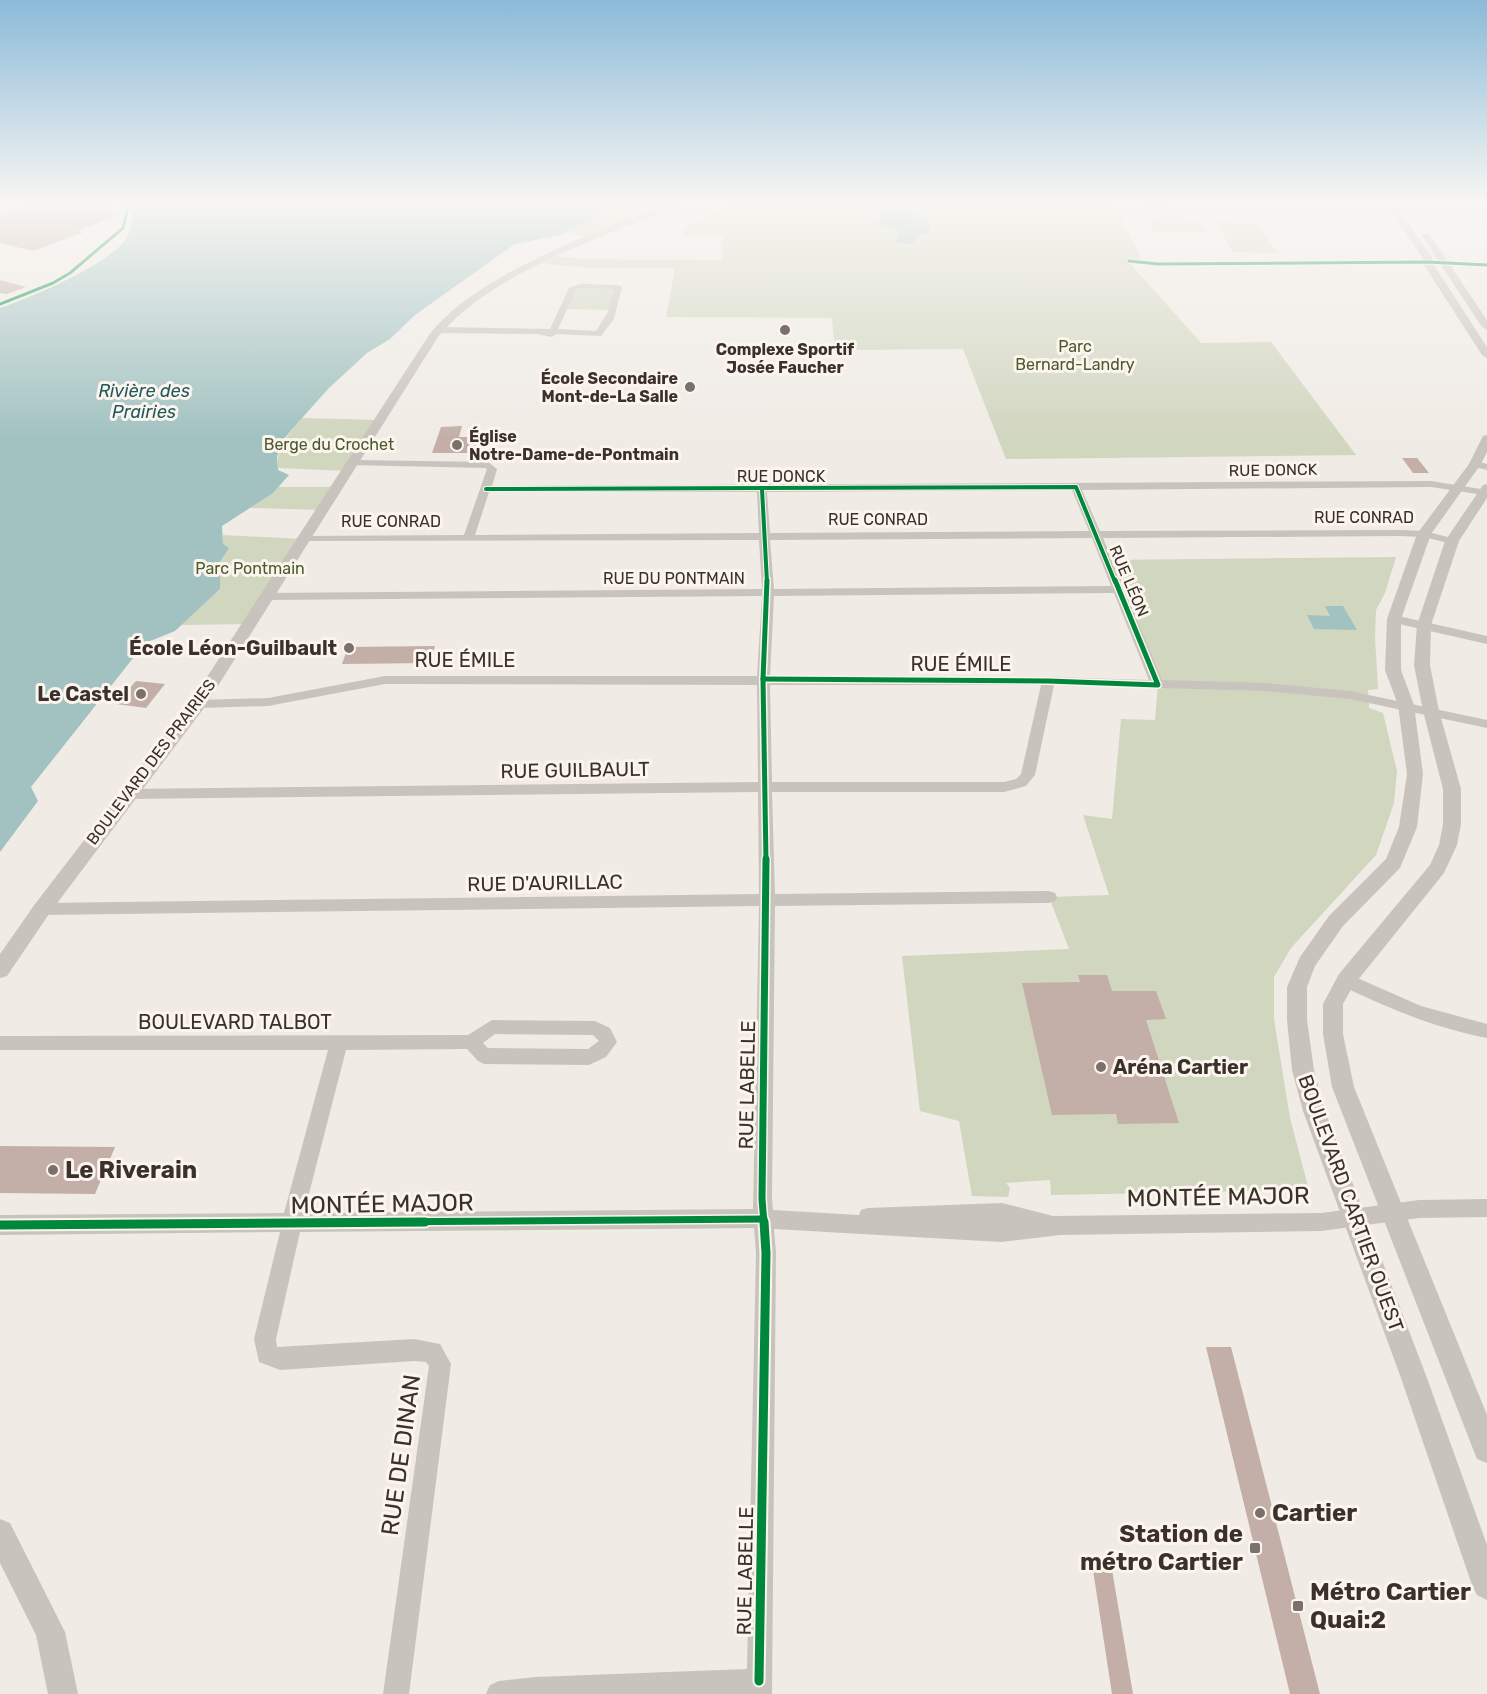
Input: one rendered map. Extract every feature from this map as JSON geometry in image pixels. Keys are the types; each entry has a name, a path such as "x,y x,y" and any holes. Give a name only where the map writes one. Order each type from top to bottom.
{"street":[{"name":"BOULEVARD DES PRAIRIES","path":"0,970 42,909 198,704 436,333 452,314 488,288 502,281"},
{"path":"1440,281 1487,355"},
{"path":"1456,281 1487,327"},
{"path":"436,333 552,334 598,334 603,330 616,302 618,287 580,286 573,288 552,334"},
{"name":"BOULEVARD CARTIER OUEST","path":"1487,439 1481,465 1459,487 1424,534 1394,619 1393,670 1406,705 1415,774 1407,827 1394,863 1336,921 1307,963 1297,987 1297,1020 1303,1070 1314,1112 1355,1218 1487,1585"},
{"path":"354,463 480,463 492,469 469,537"},
{"name":"RUE DONCK","path":"486,489 1431,484 1486,490"},
{"name":"RUE LÉON","path":"1076,487 1158,685"},
{"name":"RUE LABELLE","path":"759,1688 766,1253 762,1188 767,902 763,679 768,594 762,489"},
{"name":"BOULEVARD CARTIER OUEST","path":"1486,490 1452,541 1424,625 1422,665 1431,711 1452,789 1452,824 1448,845 1438,868 1414,900 1383,933 1346,980 1334,1004 1333,1034 1343,1087 1395,1214 1478,1402 1487,1449"},
{"name":"RUE CONRAD","path":"302,539 1424,534 1452,541"},
{"name":"RUE DU PONTMAIN","path":"266,597 1118,589"},
{"path":"1394,619 1487,640"},
{"name":"RUE ÉMILE","path":"198,704 268,702 385,680 1048,681 1266,687 1350,695 1406,705 1487,724"},
{"name":"RUE GUILBAULT","path":"128,794 764,787 1004,787 1021,783 1028,775 1048,681"},
{"name":"RUE D'AURILLAC","path":"42,909 1049,897"},
{"path":"1346,980 1393,1004 1464,1027 1487,1031"},
{"path":"492,1027 595,1028 604,1033 608,1042 600,1052 588,1057 484,1056 471,1042 492,1027"},
{"name":"RUE DE DINAN","path":"339,1042 265,1339 267,1354 280,1359 414,1350 432,1352 440,1364 396,1694"},
{"name":"BOULEVARD TALBOT","path":"0,1043 471,1042"},
{"name":"MONTÉE MAJOR","path":"0,1225 764,1219 1001,1232 1057,1226 1321,1222 1426,1209 1487,1208"},
{"path":"0,1533 50,1632 63,1694"},
{"path":"499,1694 535,1690 759,1688"}],"green space":[{"name":"Parc Bernard-Landry","path":"673,281 1146,281 1201,343 1271,342 1356,455 1006,459 963,349 835,350 832,318 666,317"},
{"path":"580,286 618,287 611,310 564,309 570,291"},
{"name":"Berge du Crochet","path":"302,418 380,420 348,471 278,468 281,447"},
{"path":"278,487 337,487 322,510 250,508"},
{"name":"Parc Pontmain","path":"223,535 302,539 248,624 181,625 220,589 220,562 229,548 223,544"},
{"path":"1396,557 1385,593 1376,610 1378,689 1368,690 1369,708 1383,713 1397,771 1394,803 1376,855 1291,948 1274,977 1274,1019 1290,1118 1309,1190 1051,1195 1050,1180 1006,1183 1010,1188 1008,1197 972,1196 959,1121 920,1111 902,956 1069,949 1049,897 1109,895 1083,815 1112,819 1121,719 1155,720 1158,685 1106,560"}],"water":[{"name":"Rivière des Prairies","path":"63,281 463,281 415,315 390,339 367,353 329,388 282,441 277,457 278,470 289,475 273,493 222,526 223,544 229,548 220,562 220,589 175,631 145,643 31,787 38,801 0,852 0,308"},
{"path":"1325,606 1343,606 1357,630 1314,629 1307,615 1330,616"}],"building":[{"path":"0,281 26,287 7,294 0,293"},
{"name":"Église Notre-Dame-de-Pontmain","path":"462,426 459,437 481,437 476,453 432,453 441,427"},
{"path":"1402,458 1417,458 1429,473 1413,473"},
{"path":"435,646 430,663 342,664 348,647"},
{"name":"Le Castel","path":"136,681 165,684 146,708 116,704"},
{"name":"Aréna Cartier","path":"1078,975 1107,975 1112,991 1156,991 1166,1019 1146,1020 1179,1123 1118,1124 1116,1114 1052,1115 1022,983 1080,982"},
{"name":"Le Riverain","path":"0,1146 115,1147 95,1194 0,1193"},
{"name":"Cartier","path":"1206,1347 1231,1347 1320,1694 1290,1694"},
{"path":"1091,1557 1110,1558 1133,1694 1112,1694"}],"cycle path":[{"path":"0,304 56,281"},
{"path":"486,489 1076,487 1158,685 1048,681 763,679"},
{"path":"759,1681 766,1253 762,1199 767,902 763,679 768,594 762,489"},
{"path":"0,1225 764,1219"}],"place":[{"name":"Complexe Sportif Josée Faucher","path":"785,330"},
{"name":"École Secondaire Mont-de-La Salle","path":"690,387"},
{"name":"Église Notre-Dame-de-Pontmain","path":"457,445"},
{"name":"École Léon-Guilbault","path":"349,648"},
{"name":"Le Castel","path":"141,694"},
{"name":"Aréna Cartier","path":"1101,1067"},
{"name":"Le Riverain","path":"53,1170"},
{"name":"Cartier","path":"1260,1513"},
{"name":"Station de métro Cartier","path":"1255,1548"},
{"name":"Métro Cartier Quai:2","path":"1298,1606"}]}
